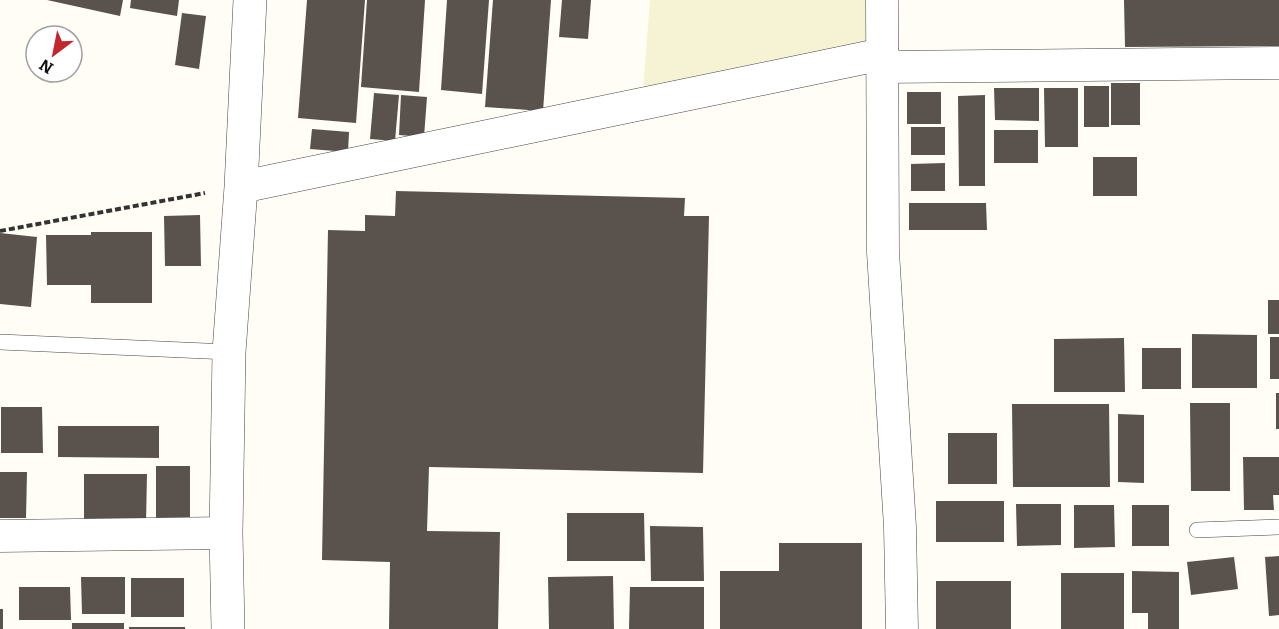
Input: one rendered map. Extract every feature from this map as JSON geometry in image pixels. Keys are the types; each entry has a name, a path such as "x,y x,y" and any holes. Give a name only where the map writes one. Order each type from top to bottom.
{"street":[{"path":"228,629 226,533 230,352 250,0"},
{"path":"882,0 883,252 900,527 902,629"},
{"path":"241,187 883,61 1279,63"},
{"path":"0,536 226,533"}],"lane":[{"path":"0,342 230,352"},
{"path":"1197,530 1279,527"}],"path":[{"path":"0,231 241,187"}],"shaded area":[{"path":"650,0 870,0 868,46 643,90"}],"building":[{"path":"47,0 123,0 120,16"},
{"path":"131,0 179,0 177,16 130,8"},
{"path":"307,0 365,0 356,123 298,118"},
{"path":"367,0 425,0 419,92 361,87"},
{"path":"447,0 489,0 482,94 441,90"},
{"path":"493,0 551,0 543,111 485,107"},
{"path":"562,0 591,0 588,39 559,37"},
{"path":"1124,0 1279,0 1279,46 1125,47"},
{"path":"182,13 206,16 199,69 175,65"},
{"path":"1111,83 1140,83 1140,125 1111,125"},
{"path":"1084,86 1109,86 1109,127 1084,127"},
{"path":"994,88 1039,88 1039,121 995,120"},
{"path":"1044,88 1078,88 1078,147 1045,147"},
{"path":"907,92 941,92 941,124 907,124"},
{"path":"374,93 399,95 395,141 370,139"},
{"path":"401,95 427,97 424,137 399,135"},
{"path":"985,95 985,186 959,186 958,96"},
{"path":"911,127 945,127 945,155 911,155"},
{"path":"312,129 349,132 348,152 310,149"},
{"path":"994,130 1038,130 1038,163 994,163"},
{"path":"1093,157 1137,157 1137,196 1093,196"},
{"path":"945,163 945,191 911,191 911,164"},
{"path":"396,191 685,198 684,216 709,216 703,473 429,467 427,531 500,532 498,629 389,629 390,562 322,560 328,230 365,231 365,215 395,216"},
{"path":"909,203 986,203 987,230 909,230"},
{"path":"200,215 201,266 165,266 164,216"},
{"path":"91,232 152,232 152,303 91,303 91,285 47,285 46,235 91,235"},
{"path":"0,233 37,237 31,307 0,304"},
{"path":"1268,300 1279,300 1279,334 1268,334"},
{"path":"1192,334 1257,335 1257,388 1192,388"},
{"path":"1270,337 1279,337 1279,379 1270,379"},
{"path":"1124,338 1125,392 1054,392 1054,339"},
{"path":"1142,348 1181,348 1181,389 1142,389"},
{"path":"1276,393 1279,393 1279,429 1276,429"},
{"path":"1190,403 1230,403 1230,491 1191,491"},
{"path":"1012,404 1109,404 1110,487 1013,487"},
{"path":"1,407 42,407 43,453 1,453"},
{"path":"1118,414 1144,415 1144,483 1118,482"},
{"path":"58,426 159,426 159,458 58,457"},
{"path":"948,433 997,433 997,484 948,484"},
{"path":"1243,457 1279,457 1279,495 1273,495 1274,510 1244,510"},
{"path":"156,466 190,466 190,519 156,520"},
{"path":"0,472 27,472 26,518 0,518"},
{"path":"84,474 147,474 146,524 84,524"},
{"path":"936,501 1004,501 1004,542 936,542"},
{"path":"1016,504 1061,504 1061,545 1017,546"},
{"path":"1074,505 1114,505 1115,547 1074,548"},
{"path":"1132,505 1169,505 1169,546 1132,546"},
{"path":"567,513 644,513 645,561 567,561"},
{"path":"650,526 703,527 704,581 651,581"},
{"path":"779,543 862,543 862,629 720,629 720,571 779,571"},
{"path":"1279,556 1279,615 1269,616 1265,557"},
{"path":"1234,557 1238,589 1191,595 1187,562"},
{"path":"1132,571 1179,572 1179,629 1148,629 1148,613 1132,613"},
{"path":"1061,573 1124,573 1124,629 1061,629"},
{"path":"613,576 614,629 549,629 548,577"},
{"path":"81,577 125,577 125,614 82,614"},
{"path":"131,578 184,578 184,617 131,617"},
{"path":"936,581 1011,581 1011,629 936,629"},
{"path":"19,587 70,587 71,620 19,620"},
{"path":"630,587 704,587 704,629 629,629"},
{"path":"0,609 3,609 3,629 0,629"},
{"path":"72,623 124,623 124,629 72,629"},
{"path":"129,627 185,627 185,629 129,629"}]}
